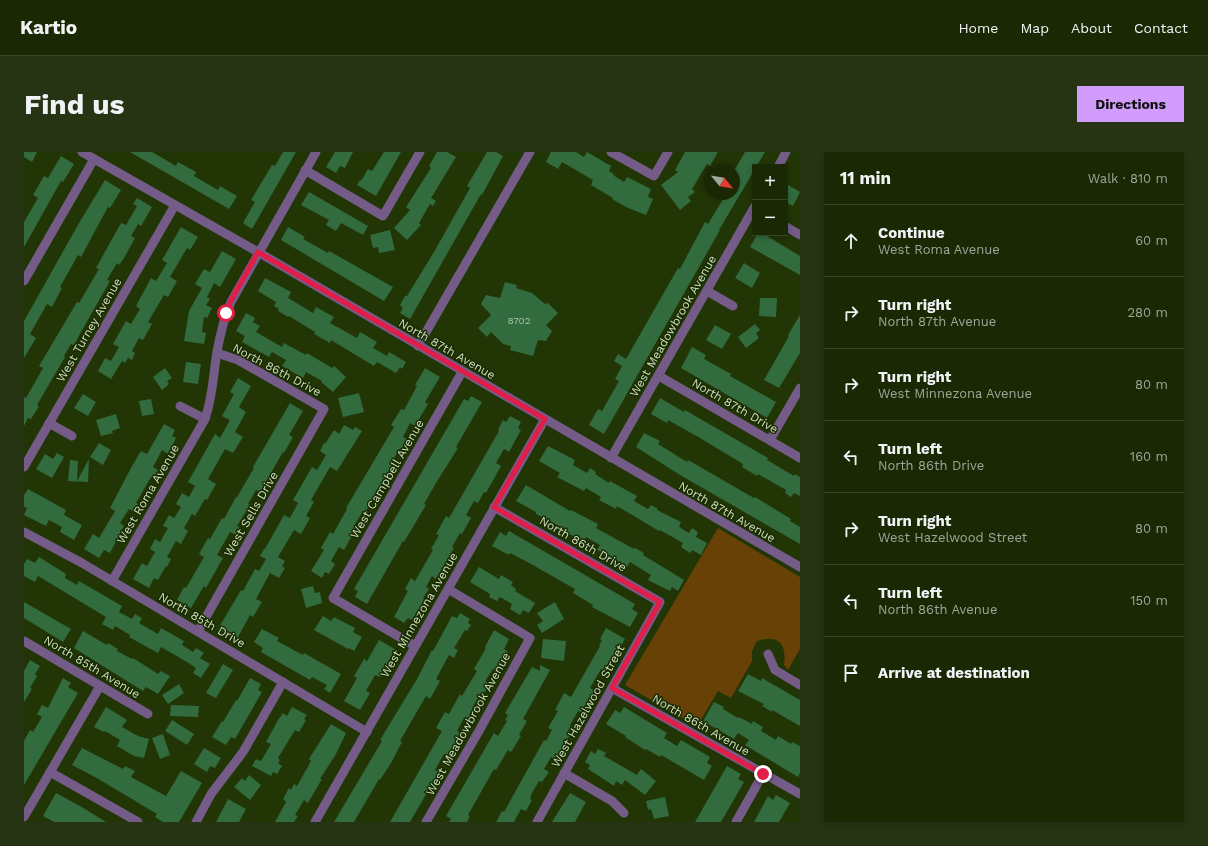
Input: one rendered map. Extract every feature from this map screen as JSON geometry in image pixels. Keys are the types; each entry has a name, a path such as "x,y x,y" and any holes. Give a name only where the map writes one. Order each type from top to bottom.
{"street":[{"name":"North 87th Avenue","path":"82,152 258,252 800,568"},
{"name":"West Roma Avenue","path":"112,581 205,419 213,390 217,352 230,302 316,152"},
{"path":"306,170 383,216 420,152"},
{"path":"418,346 530,152"},
{"path":"611,152 654,176 668,152"},
{"path":"780,164 786,152"},
{"path":"24,281 94,159"},
{"name":"West Turney Avenue","path":"24,467 175,205"},
{"name":"West Meadowbrook Avenue","path":"611,458 752,213"},
{"path":"788,228 800,235"},
{"path":"707,291 733,306"},
{"name":"North 86th Drive","path":"217,352 238,360 324,409"},
{"name":"West Campbell Avenue","path":"415,646 333,598 462,372"},
{"name":"North 87th Drive","path":"659,376 800,458"},
{"path":"770,440 800,388"},
{"path":"180,406 205,419"},
{"name":"West Sells Drive","path":"198,631 324,409"},
{"name":"West Minnezona Avenue","path":"315,822 545,419"},
{"path":"49,423 72,436"},
{"name":"North 86th Drive","path":"494,507 660,602"},
{"name":"North 85th Drive","path":"24,532 198,631 367,732"},
{"name":"West Meadowbrook Avenue","path":"426,822 479,731 530,638 448,589"},
{"name":"West Hazelwood Street","path":"536,822 660,602"},
{"name":"North 85th Avenue","path":"24,641 148,714"},
{"path":"768,654 775,670 800,685"},
{"path":"196,822 211,794 243,752 283,682"},
{"path":"24,817 100,686"},
{"name":"North 86th Avenue","path":"612,688 800,794"},
{"path":"50,772 138,822"},
{"path":"564,773 612,801 624,813"},
{"path":"736,822 763,774"}],"shaded area":[{"path":"718,528 800,577 800,649 788,670 784,665 784,651 780,642 770,639 757,641 752,651 752,661 731,698 718,691 697,726 625,685"}],"building":[{"path":"24,152 37,152 32,162 24,157"},
{"path":"130,152 152,152 176,166 178,162 196,172 194,176 218,190 220,186 237,196 229,209"},
{"path":"283,152 296,152 252,229 243,223 255,202 251,200 272,165 275,166"},
{"path":"335,152 353,152 345,168 340,166 336,173 326,167"},
{"path":"384,152 401,152 376,196 357,185 368,169 372,171"},
{"path":"437,152 447,152 456,157 431,198 436,201 433,206 430,204 419,223 421,225 407,240 394,228 410,210 406,207 431,168 429,166"},
{"path":"487,152 496,152 503,156 410,319 400,313 403,308 400,305 434,252 470,188 467,186"},
{"path":"551,152 576,152 584,157 587,152 611,166 609,171 624,182 627,177 651,189 648,197 653,199 646,215 626,207 612,199 613,198 591,185 593,180 562,162 558,169 546,162"},
{"path":"685,152 718,152 711,164 704,164 704,169 692,189 695,192 688,197 691,201 680,210 661,185 678,172 675,170"},
{"path":"745,152 765,152 758,164 752,164 752,174 740,194 740,164 738,164"},
{"path":"61,156 74,164 63,182 61,181 24,247 24,222 38,198 33,195 44,176 48,178"},
{"path":"105,180 121,190 110,208 108,207 81,257 78,255 60,287 62,288 52,307 47,304 30,334 36,338 24,358 24,321"},
{"path":"788,185 800,192 793,206 788,204"},
{"path":"309,192 368,226 363,235 341,223 336,231 326,225 329,220 301,205"},
{"path":"137,198 152,207 141,226 138,224 131,236 135,238 124,258 119,265 117,263 107,280 110,281 74,345 71,344 37,405 39,406 31,419 28,418 24,426 24,397 26,398 43,368 39,366 77,302 79,303 99,269 96,268 121,223 126,225 137,206 133,204"},
{"path":"722,200 737,200 604,434 589,425 598,409 602,411 619,381 615,379 622,366 614,361 618,354 626,359 678,268 680,269 705,222 708,224"},
{"path":"181,227 198,237 190,250 187,248 170,277 177,281 168,297 164,295 148,322 152,324 143,340 139,338 132,351 135,353 132,360 128,358 125,363 122,361 111,379 98,371 105,358 111,361 119,347 113,344 126,321 131,324 140,309 136,306 151,278 156,281 167,263 162,260"},
{"path":"288,227 305,237 303,239 328,253 329,251 393,287 384,301 281,240"},
{"path":"390,230 395,250 379,253 378,247 373,248 370,235"},
{"path":"756,236 767,236 800,256 800,275 750,247"},
{"path":"222,251 236,259 220,287 214,283 207,297 210,299 206,305 212,308 207,318 204,317 202,332 206,333 204,344 184,341 189,311 202,288 195,284 204,269 210,272"},
{"path":"744,263 760,273 752,288 735,278"},
{"path":"265,278 291,292 288,298 313,313 316,307 334,317 330,323 357,338 360,332 377,342 373,348 387,356 389,352 406,362 402,369 400,367 396,373 377,362 374,366 331,340 330,343 314,334 315,332 278,311 279,309 274,306 276,302 258,291"},
{"path":"505,282 517,285 516,288 532,293 545,304 548,303 558,313 546,325 552,331 546,341 538,340 533,356 510,350 511,346 503,344 491,332 487,337 478,328 491,315 481,304 486,295 500,298"},
{"path":"760,298 777,298 776,317 759,316"},
{"path":"246,313 255,318 253,322 260,326 256,332 282,347 284,343 306,355 307,353 332,368 334,366 346,377 333,392 321,382 322,381 306,372 303,378 282,366 286,360 272,352 269,357 242,342 245,336 236,331"},
{"path":"800,315 800,353 779,388 764,380"},
{"path":"755,324 760,330 756,333 759,338 746,348 738,337"},
{"path":"715,325 731,334 722,349 706,340"},
{"path":"692,347 706,355 704,359 731,374 730,376 776,402 767,418 681,368"},
{"path":"186,362 201,364 198,384 183,382"},
{"path":"165,368 172,378 167,381 169,384 162,390 153,377"},
{"path":"425,368 440,377 425,402 428,404 415,426 410,423 403,437 407,439 401,450 399,449 391,464 392,465 365,513 363,511 354,526 357,527 344,550 339,547 331,561 335,564 329,574 325,572 322,578 311,571 324,550 321,548 330,532 333,534 347,509 346,508 394,427 391,425 401,409 404,410 417,386 415,385"},
{"path":"238,378 251,386 239,407 246,412 235,432 243,437 233,453 225,449 208,479 216,484 207,500 205,499 195,516 192,514 184,528 188,531 181,544 176,541 167,557 171,559 167,567 166,566 158,580 154,578 149,588 133,579 142,563 147,566 155,552 150,549 155,539 160,542 168,528 163,526 169,515 174,518 181,507 176,504 182,493 189,497 195,486 188,482 215,434 220,438 230,420 222,416 234,394 230,392"},
{"path":"359,393 364,412 343,417 338,398"},
{"path":"83,394 96,402 88,416 74,408"},
{"path":"471,396 482,402 456,447 458,448 424,504 426,505 404,542 403,541 367,604 355,597 358,591 354,589 464,399 468,401"},
{"path":"660,398 684,412 685,410 768,458 767,460 794,476 795,474 800,477 800,496 794,493 791,497 785,493 786,490 758,474 757,476 742,467 743,464 700,438 668,420 667,423 651,414"},
{"path":"151,399 154,414 142,416 139,401"},
{"path":"290,403 303,411 289,435 293,437 260,492 256,490 248,504 250,505 237,526 240,528 236,535 230,532 217,555 223,558 206,588 204,586 191,608 177,600 184,587 186,588 204,557 199,554 222,518 224,519"},
{"path":"116,414 120,428 112,431 113,433 101,436 96,420"},
{"path":"510,416 521,422 518,428 521,430 509,452 504,449 496,463 501,466 486,493 484,492 478,503 474,501 466,515 471,518 462,534 460,533 452,547 454,548 436,579 432,576 426,587 429,589 423,598 425,599 412,620 408,618 404,623 394,617 408,591 405,589 411,578 415,581 433,550 431,549 439,535 436,534 446,516 449,518 499,431 498,430 503,420 506,422"},
{"path":"164,424 175,430 172,436 176,438 168,454 162,450 153,467 158,470 153,478 151,477 136,503 138,504 134,512 129,509 120,523 124,526 110,553 104,550 99,558 84,549 93,534 99,538 115,511 110,508 132,466 141,451 147,454"},
{"path":"344,425 353,430 355,427 362,431 337,471 330,467 311,500 314,502 306,516 310,518 301,534 294,530 278,557 285,561 282,566 285,568 279,578 270,573 256,599 262,602 253,617 250,615 237,639 218,629 241,590 243,591 255,569 259,571 266,559 260,556 284,515 290,518 298,503 293,500 312,467 317,470 326,455 320,451 324,443 325,444 334,430 339,434"},
{"path":"644,433 660,441 658,444 687,462 688,460 791,519 790,521 800,527 800,544 680,475 636,447"},
{"path":"99,443 111,450 103,465 90,457"},
{"path":"548,446 575,460 573,465 587,473 590,468 596,472 595,474 609,483 610,481 637,496 634,501 648,509 651,505 658,509 657,510 681,522 679,527 689,533 692,528 698,532 696,537 707,543 701,555 692,550 690,553 681,547 683,543 660,530 659,531 617,506 616,509 599,500 601,497 586,488 584,491 557,477 560,473 539,461"},
{"path":"57,453 64,457 52,478 36,469 45,454 53,459"},
{"path":"89,459 88,482 68,481 70,460 78,461 77,481"},
{"path":"526,485 570,511 571,510 598,524 596,528 644,553 643,555 684,580 678,591 672,587 670,591 648,580 651,575 630,562 627,567 597,550 600,545 586,537 583,542 566,532 567,530 536,514 536,512 516,501"},
{"path":"28,489 66,510 64,515 82,525 74,540 60,532 62,527 49,520 46,526 24,515 27,508 24,507 24,495"},
{"path":"509,531 635,604 632,609 638,613 630,627 592,607 593,605 573,593 575,589 510,553 509,555 492,546 500,532 506,536"},
{"path":"39,557 66,574 65,578 77,585 79,581 122,606 119,612 132,619 135,614 142,618 139,623 158,634 161,628 184,641 182,645 193,652 196,648 204,653 200,658 210,664 201,678 193,673 196,668 161,647 158,653 129,637 130,635 115,626 113,630 102,624 106,617 38,576 35,582 24,576 24,564 27,559 35,563"},
{"path":"479,567 499,579 501,575 513,582 511,585 516,589 515,591 535,603 529,613 523,610 520,615 510,609 512,604 500,597 497,601 489,597 490,594 470,582"},
{"path":"313,586 315,593 320,592 322,603 306,608 301,589"},
{"path":"24,602 71,629 63,642 24,618"},
{"path":"555,602 564,619 542,633 537,625 543,621 537,613"},
{"path":"460,613 470,619 468,623 471,625 467,631 465,630 454,648 458,650 454,658 449,655 436,679 440,681 430,699 426,696 400,741 402,742 391,763 380,780 379,779 354,822 334,822 382,741 380,740 417,679 452,616 457,618"},
{"path":"323,616 331,621 334,617 355,628 353,632 362,637 354,651 314,630"},
{"path":"606,628 625,639 606,672 601,669 590,688 595,691 582,713 578,711 568,731 571,733 555,760 551,757 544,769 549,772 542,782 539,781 532,793 530,799 532,800 526,811 521,809 514,822 496,822 502,811 504,812 544,740 546,741 552,730 548,728 558,711 555,710 564,693 571,697 600,646 602,640 600,639"},
{"path":"262,629 279,638 277,641 303,655 304,653 341,674 330,693 324,689 327,685 312,677 310,680 261,652 263,648 254,642"},
{"path":"494,630 509,639 504,649 508,652 497,671 493,669 485,681 490,684 483,695 481,693 472,708 475,710 468,721 464,718 457,731 462,734 448,756 444,754 435,770 439,772 410,822 390,822 442,731 436,728 445,712 449,714 460,694 462,696 477,671 474,669"},
{"path":"83,631 107,645 108,643 118,649 117,651 132,659 133,658 158,674 161,671 170,676 158,694 146,687 143,691 74,648"},
{"path":"543,639 566,641 564,661 541,658"},
{"path":"379,640 395,649 380,677 375,675 366,691 370,693 360,710 344,701 357,678 354,676 364,659 367,661"},
{"path":"30,660 40,666 35,674 37,676 30,688 32,689 24,702 24,671"},
{"path":"223,664 233,670 216,698 206,693"},
{"path":"540,665 550,670 523,719 527,721 519,735 521,736 511,752 508,750 496,770 494,769 468,815 470,816 467,822 449,822 451,819 446,816 494,733 498,736 507,721 505,720 508,715 505,713 532,667 540,671"},
{"path":"748,674 761,681 762,678 800,700 800,726 772,710 772,712 762,706 764,704 738,691"},
{"path":"63,678 71,683 68,687 78,693 24,785 24,741 30,730 33,732 42,717 37,714 42,705 48,708"},
{"path":"250,678 261,684 258,690 262,692 235,739 231,737 226,745 212,737 236,700 237,701"},
{"path":"179,684 184,693 168,704 162,695"},
{"path":"714,702 724,707 723,709 738,718 739,717 752,724 753,721 763,727 761,731 776,740 778,736 791,744 792,742 800,746 800,773 798,777 745,745 749,740 738,733 734,739 703,721"},
{"path":"171,705 199,706 198,717 170,716"},
{"path":"106,707 127,720 122,727 138,736 149,739 144,758 134,756 117,746 120,740 105,731 104,732 94,727"},
{"path":"292,707 307,715 304,719 306,720 299,732 295,730 278,758 280,760 278,763 282,766 277,774 273,772 271,776 252,766 256,759 261,761 271,744 266,742 278,720 283,713 287,716"},
{"path":"624,707 667,733 664,738 677,746 681,740 710,757 707,763 712,766 704,780 661,755 660,757 646,749 645,750 606,724 615,710 620,713"},
{"path":"172,720 194,734 187,745 165,731"},
{"path":"331,724 346,733 336,754 320,779 322,779 308,803 304,800 295,815 298,816 294,822 275,822 286,802 283,799 289,788 291,790 294,784 297,786 311,761 309,759"},
{"path":"163,734 170,755 160,759 152,738"},
{"path":"82,748 123,769 125,766 135,771 131,777 166,796 181,771 202,783 179,822 163,822 155,817 157,814 72,765"},
{"path":"204,748 221,758 215,768 210,766 207,772 194,764"},
{"path":"598,749 606,753 604,756 637,775 641,769 656,781 645,795 625,780 622,785 616,781 614,786 588,769 590,765 585,762 591,751 595,754"},
{"path":"727,766 741,774 738,779 744,782 721,822 695,822"},
{"path":"249,775 261,785 250,800 234,787 242,778 245,781"},
{"path":"56,793 106,822 54,822 43,816"},
{"path":"570,793 586,802 575,822 552,822"},
{"path":"776,795 790,803 779,822 754,822 768,796 773,800"},
{"path":"665,797 669,816 654,819 651,809 648,810 646,801"},
{"path":"228,799 246,809 239,822 216,822"}],"route":[{"path":"226,313 230,302 258,252 545,419 494,507 660,602 612,688 763,774"}]}
